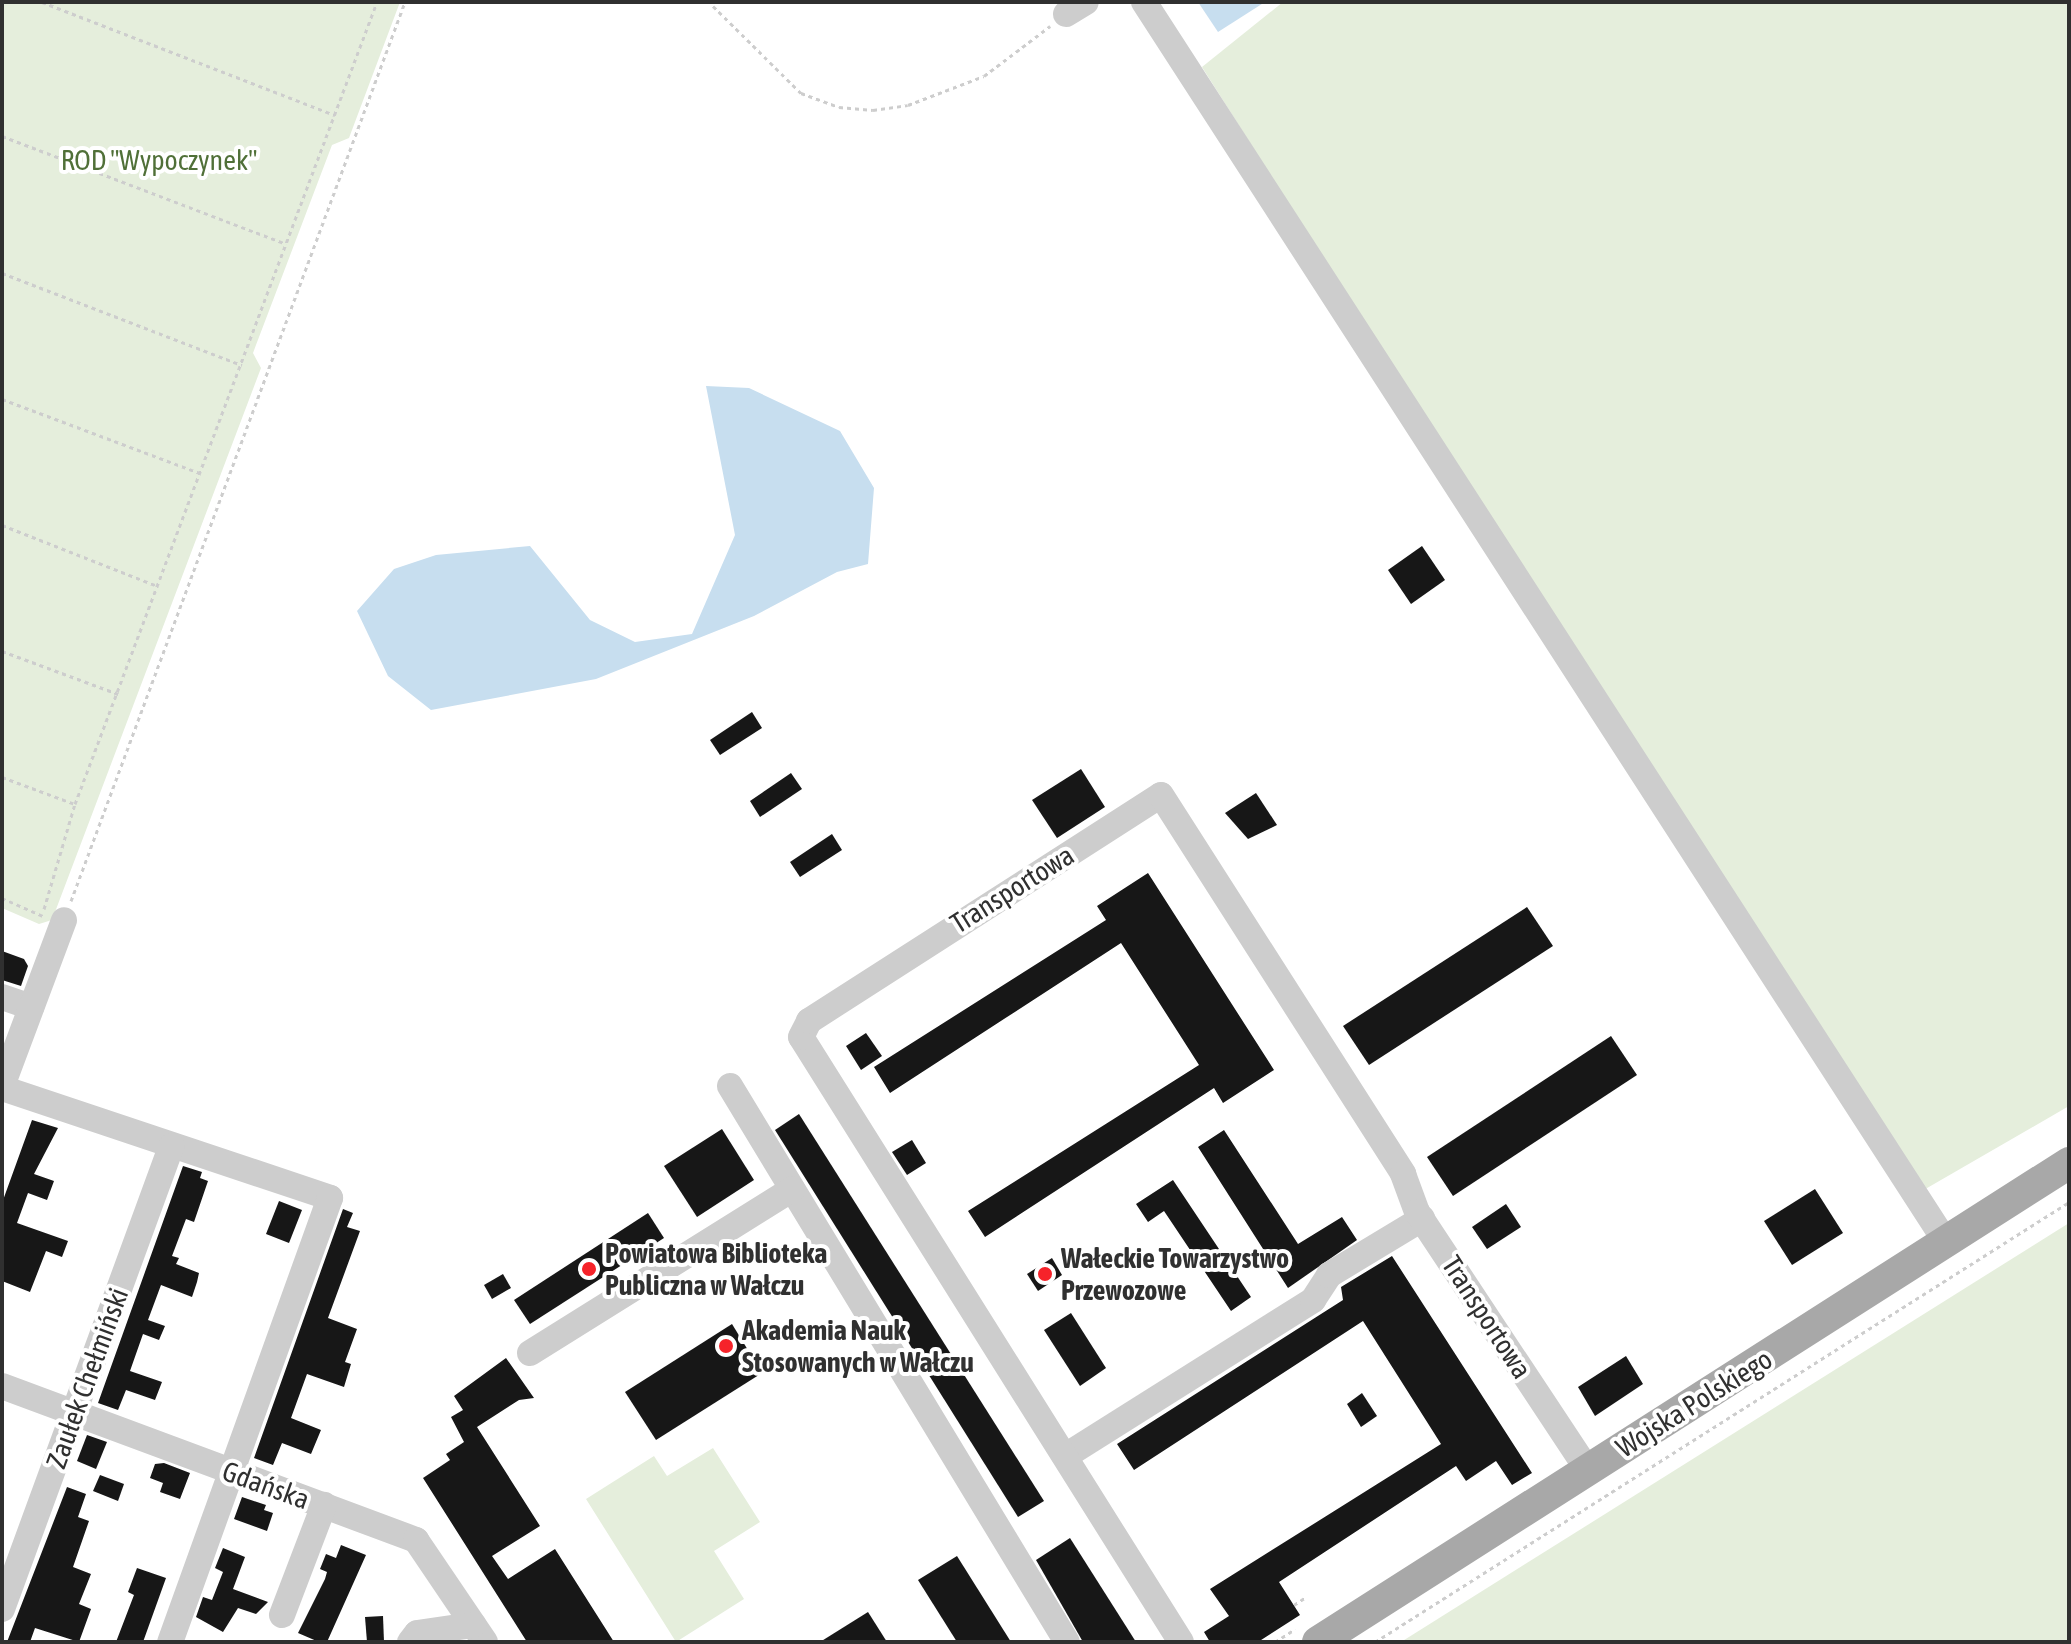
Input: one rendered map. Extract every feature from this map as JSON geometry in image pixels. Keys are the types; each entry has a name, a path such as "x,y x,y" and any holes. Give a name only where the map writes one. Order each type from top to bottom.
{"main road":[{"name":"Wojska Polskiego","path":"1318,1642 2069,1163"}],"street":[{"path":"1144,2 1946,1242"},
{"name":"Transportowa","path":"1181,1642 1067,1455 813,1061 801,1037 809,1021 1161,795 1403,1174 1420,1215 1588,1470"},
{"path":"51,919 31,1007 2,1087 330,1198 170,1642"},
{"path":"2,997 31,1007"},
{"path":"730,1086 1067,1642"},
{"name":"Zaułek Chełmiński","path":"2,1609 171,1146"},
{"path":"530,1353 792,1189"},
{"path":"1067,1455 1313,1300 1329,1275 1420,1215"},
{"name":"Gdańska","path":"2,1386 416,1540 479,1633"},
{"path":"282,1615 324,1505"},
{"path":"410,1642 417,1633 479,1633"}],"path":[{"path":"42,2 335,115"},
{"path":"51,919 75,804 203,474 377,2"},
{"path":"51,919 405,2"},
{"path":"713,6 801,93 839,107 873,110 908,105 984,76 1076,8"},
{"path":"2,136 286,244"},
{"path":"2,273 242,365"},
{"path":"2,399 203,474"},
{"path":"2,525 158,586"},
{"path":"2,651 118,694"},
{"path":"2,777 75,804"},
{"path":"2,898 51,919"},
{"path":"1375,1642 2069,1202"},
{"path":"1294,1605 1306,1597"}],"green space":[{"name":"ROD \"Wypoczynek\"","path":"2,2 400,2 349,138 332,145 253,353 261,368 52,920 39,924 2,908"},
{"path":"1283,2 2069,2 2069,1106 1915,1195 1202,67"},
{"path":"2069,1223 2069,1642 1401,1642"},
{"path":"713,1448 760,1522 714,1551 744,1599 676,1642 586,1499 654,1456 667,1476"}],"water":[{"path":"1198,2 1265,2 1218,32"},
{"path":"706,386 749,388 840,431 874,488 868,564 837,572 754,616 596,679 431,710 388,676 357,611 394,569 436,555 530,546 590,620 635,642 692,634 735,535"}],"building":[{"path":"1422,546 1445,580 1411,604 1388,570"},
{"path":"752,712 762,728 720,755 710,740"},
{"path":"1081,769 1105,807 1057,838 1032,800"},
{"path":"791,773 802,789 760,817 750,801"},
{"path":"1256,793 1277,825 1248,839 1225,813"},
{"path":"832,834 842,850 800,877 790,862"},
{"path":"1148,873 1274,1070 1223,1103 1214,1088 985,1237 968,1211 1199,1065 1121,943 890,1093 874,1067 1106,920 1097,906"},
{"path":"1527,907 1553,946 1369,1065 1343,1026"},
{"path":"2,951 24,959 28,966 21,986 2,980"},
{"path":"866,1033 882,1056 861,1070 846,1046"},
{"path":"1611,1036 1637,1075 1453,1196 1427,1157"},
{"path":"799,1114 1044,1501 1018,1517 775,1130"},
{"path":"32,1120 58,1128 34,1174 54,1181 47,1200 28,1193 17,1223 68,1241 62,1257 46,1251 30,1292 2,1281 2,1203"},
{"path":"722,1129 754,1180 697,1217 664,1166"},
{"path":"1224,1130 1298,1244 1342,1217 1357,1240 1288,1288 1198,1147"},
{"path":"912,1140 926,1163 907,1175 892,1152"},
{"path":"183,1166 202,1172 200,1178 208,1181 194,1222 186,1219 172,1256 179,1258 176,1264 199,1273 197,1282 192,1297 161,1285 148,1320 165,1326 159,1340 143,1334 130,1371 162,1382 155,1400 126,1390 118,1410 98,1403"},
{"path":"1173,1180 1251,1297 1231,1311 1164,1211 1148,1222 1136,1204"},
{"path":"1815,1189 1843,1233 1792,1265 1764,1221"},
{"path":"279,1201 302,1210 289,1243 266,1234"},
{"path":"1506,1204 1521,1227 1487,1249 1472,1227"},
{"path":"343,1209 353,1213 347,1227 360,1231 328,1318 357,1329 345,1362 351,1364 344,1387 307,1374 291,1418 321,1430 311,1454 282,1443 273,1465 254,1458"},
{"name":"Powiatowa Biblioteka Publiczna w Wałczu","path":"648,1213 664,1238 530,1324 514,1300"},
{"path":"1392,1256 1532,1473 1512,1485 1496,1461 1466,1481 1456,1466 1279,1582 1300,1615 1258,1642 1210,1642 1204,1632 1229,1616 1210,1589 1441,1444 1363,1321 1134,1470 1117,1444 1343,1300 1341,1287"},
{"name":"Wałeckie Towarzystwo Przewozowe","path":"1052,1258 1062,1275 1038,1291 1027,1274"},
{"path":"503,1274 511,1288 492,1299 484,1285"},
{"path":"1071,1313 1106,1368 1080,1386 1044,1330"},
{"path":"732,1324 762,1373 656,1440 625,1392"},
{"path":"1626,1356 1643,1384 1595,1416 1578,1387"},
{"path":"506,1358 534,1398 519,1400 477,1427 540,1526 492,1556 508,1579 555,1549 614,1642 527,1642 423,1478 450,1460 446,1454 464,1442 451,1417 463,1410 454,1396"},
{"path":"1362,1393 1377,1416 1361,1427 1347,1404"},
{"path":"87,1435 107,1442 96,1469 77,1461"},
{"path":"164,1463 190,1473 180,1499 160,1492 163,1483 150,1478 155,1464"},
{"path":"100,1475 124,1484 118,1501 93,1491"},
{"path":"67,1487 86,1494 78,1517 89,1521 73,1567 91,1574 79,1604 91,1609 79,1642 35,1628 30,1642 7,1642"},
{"path":"242,1497 266,1505 264,1510 273,1513 267,1531 234,1519"},
{"path":"1070,1538 1136,1642 1083,1642 1036,1560"},
{"path":"341,1545 366,1555 327,1642 319,1642 298,1633 325,1579 327,1572 320,1569 326,1554 336,1558"},
{"path":"223,1548 245,1557 233,1589 268,1602 256,1614 238,1608 223,1632 196,1617 203,1597 212,1600 223,1572 215,1568"},
{"path":"957,1556 1011,1642 957,1642 918,1580"},
{"path":"137,1568 166,1578 143,1642 116,1642 134,1595 128,1592"},
{"path":"868,1612 887,1642 820,1642"},
{"path":"383,1616 384,1642 367,1642 365,1617"}],"place":[{"name":"Powiatowa Biblioteka Publiczna w Wałczu","path":"589,1269"},
{"name":"Wałeckie Towarzystwo Przewozowe","path":"1045,1274"},
{"name":"Akademia Nauk Stosowanych w Wałczu","path":"726,1346"}]}
